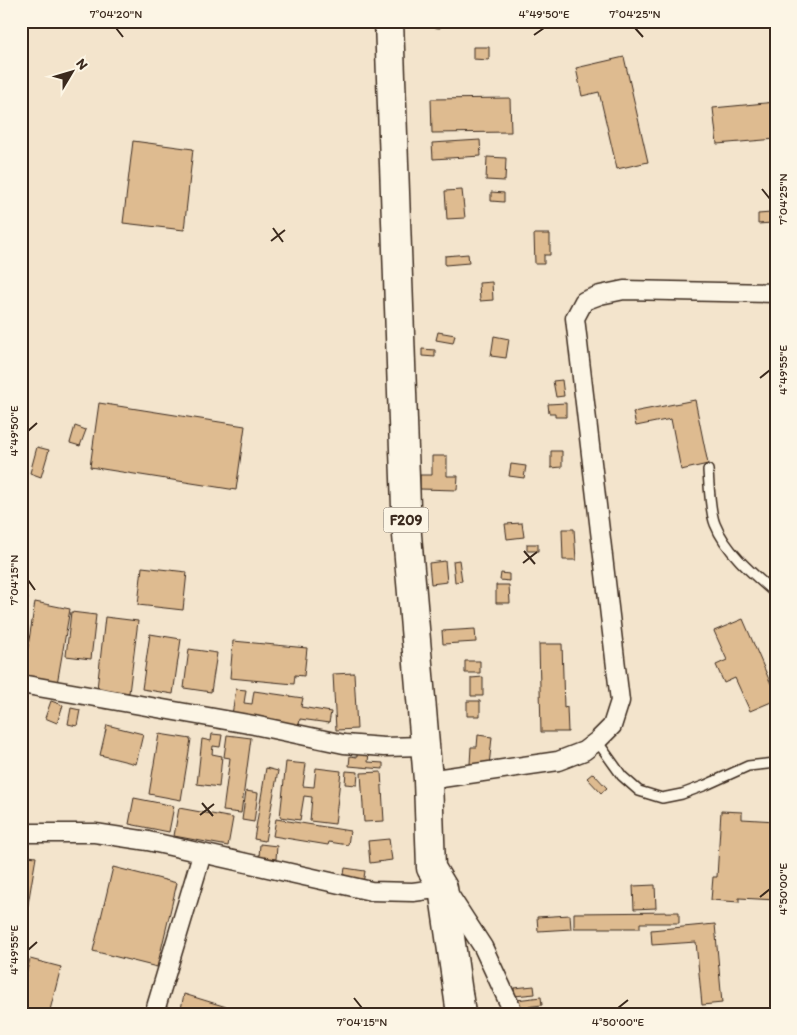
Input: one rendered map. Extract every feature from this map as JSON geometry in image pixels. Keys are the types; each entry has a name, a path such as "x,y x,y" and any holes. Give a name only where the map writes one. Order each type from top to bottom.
{"main road":[{"name":"F209","path":"389,21 407,535 437,878 461,1014"}],"street":[{"path":"428,780 558,761 584,751 612,726 620,701 575,318 584,302 600,295 624,290 776,293"},
{"path":"21,684 254,725 344,744 384,747 424,746"},
{"path":"21,833 95,833 148,841 371,891 413,892 437,878 483,947 514,1014"},
{"path":"154,1014 202,854"}],"lane":[{"path":"708,470 714,523 725,542 755,575 776,594"},
{"path":"597,741 622,776 639,791 662,798 682,794 748,766 776,763"}],"building":[{"path":"416,21 441,21 440,28 416,26"},
{"path":"588,21 602,21 602,25 588,25"},
{"path":"473,47 489,47 489,60 473,59"},
{"path":"624,57 648,162 617,169 599,92 582,96 576,68"},
{"path":"510,98 511,132 432,133 431,99"},
{"path":"776,102 776,139 717,144 713,108"},
{"path":"480,140 481,156 433,159 432,143"},
{"path":"133,141 193,149 184,230 123,223"},
{"path":"487,157 506,158 505,181 486,180"},
{"path":"462,190 465,218 447,219 445,191"},
{"path":"491,192 504,193 504,202 491,201"},
{"path":"771,213 772,223 758,224 758,214"},
{"path":"534,234 550,234 550,255 544,255 544,264 535,264"},
{"path":"468,254 469,263 445,265 445,256"},
{"path":"492,282 493,300 480,301 479,283"},
{"path":"438,332 455,335 453,343 436,340"},
{"path":"494,336 509,339 506,358 491,356"},
{"path":"422,349 435,350 435,357 422,356"},
{"path":"562,380 564,396 556,397 553,381"},
{"path":"695,400 708,464 681,470 671,419 636,426 633,412"},
{"path":"99,403 245,426 236,490 90,467"},
{"path":"566,403 566,417 555,417 555,413 549,413 548,404"},
{"path":"75,426 86,430 80,446 70,443"},
{"path":"37,447 49,450 41,477 30,473"},
{"path":"551,451 562,451 562,467 551,468"},
{"path":"432,456 447,456 447,476 458,476 457,490 420,489 420,475 432,475"},
{"path":"511,464 526,466 524,478 509,476"},
{"path":"522,523 524,537 507,539 505,524"},
{"path":"562,529 574,529 576,560 563,560"},
{"path":"527,544 538,544 538,551 527,551"},
{"path":"459,560 462,581 455,582 453,561"},
{"path":"445,561 447,582 431,584 429,563"},
{"path":"142,567 187,572 183,610 138,605"},
{"path":"501,573 509,574 509,581 500,580"},
{"path":"496,585 509,585 510,603 496,603"},
{"path":"21,596 28,598 23,617 21,616"},
{"path":"35,602 70,609 57,684 23,678"},
{"path":"71,612 96,615 91,659 66,656"},
{"path":"105,617 138,621 129,693 97,689"},
{"path":"743,619 771,684 776,682 776,700 750,711 735,678 724,683 716,665 727,660 714,631"},
{"path":"475,629 476,642 443,644 442,631"},
{"path":"150,634 181,639 173,694 142,689"},
{"path":"233,641 307,648 304,676 295,675 294,684 230,678"},
{"path":"539,644 562,644 564,708 567,707 568,732 541,732"},
{"path":"189,649 217,653 211,692 184,688"},
{"path":"465,661 480,661 480,673 465,673"},
{"path":"354,673 357,729 336,730 333,674"},
{"path":"483,677 483,696 471,696 471,678"},
{"path":"236,689 246,690 244,703 252,704 254,691 303,698 301,707 331,712 329,723 300,719 299,725 232,715"},
{"path":"51,701 63,705 57,723 45,718"},
{"path":"467,701 480,701 480,716 467,716"},
{"path":"71,708 80,710 77,726 68,724"},
{"path":"107,725 143,734 136,764 100,755"},
{"path":"159,734 191,739 181,800 149,794"},
{"path":"212,734 222,735 220,747 213,746 212,754 222,756 219,787 197,784 202,739 211,741"},
{"path":"227,735 251,738 241,813 223,811 230,758 224,757"},
{"path":"478,735 492,737 489,766 470,764 471,747 477,747"},
{"path":"357,752 369,753 368,762 383,763 383,769 349,766 350,756 357,757"},
{"path":"286,762 306,764 303,786 314,787 316,768 341,771 335,824 310,821 312,797 304,796 300,820 280,817"},
{"path":"266,768 278,771 265,841 254,839"},
{"path":"346,771 358,772 357,785 345,784"},
{"path":"381,772 384,821 364,822 361,773"},
{"path":"593,773 607,788 601,793 587,778"},
{"path":"246,791 258,793 254,822 242,820"},
{"path":"134,798 174,806 169,832 129,824"},
{"path":"179,808 233,818 228,846 174,836"},
{"path":"721,811 742,812 742,819 776,821 776,900 739,898 739,902 711,900 713,877 717,877"},
{"path":"276,819 350,831 348,845 329,842 328,845 273,836"},
{"path":"389,839 392,860 370,863 368,841"},
{"path":"260,844 277,846 276,859 259,857"},
{"path":"21,855 36,857 27,910 21,909"},
{"path":"113,867 177,883 157,967 93,951"},
{"path":"345,868 365,871 363,884 343,881"},
{"path":"655,885 656,908 634,909 633,886"},
{"path":"679,912 679,923 640,923 640,928 574,928 574,913"},
{"path":"570,915 571,929 538,931 537,917"},
{"path":"715,924 722,1003 702,1005 696,942 652,945 651,930"},
{"path":"30,959 61,967 49,1014 21,1014 21,993"},
{"path":"534,986 535,994 514,996 514,988"},
{"path":"184,994 246,1013 246,1014 180,1014"},
{"path":"541,997 542,1005 517,1008 516,1000"},
{"path":"547,1011 547,1014 534,1014 534,1012"}]}
